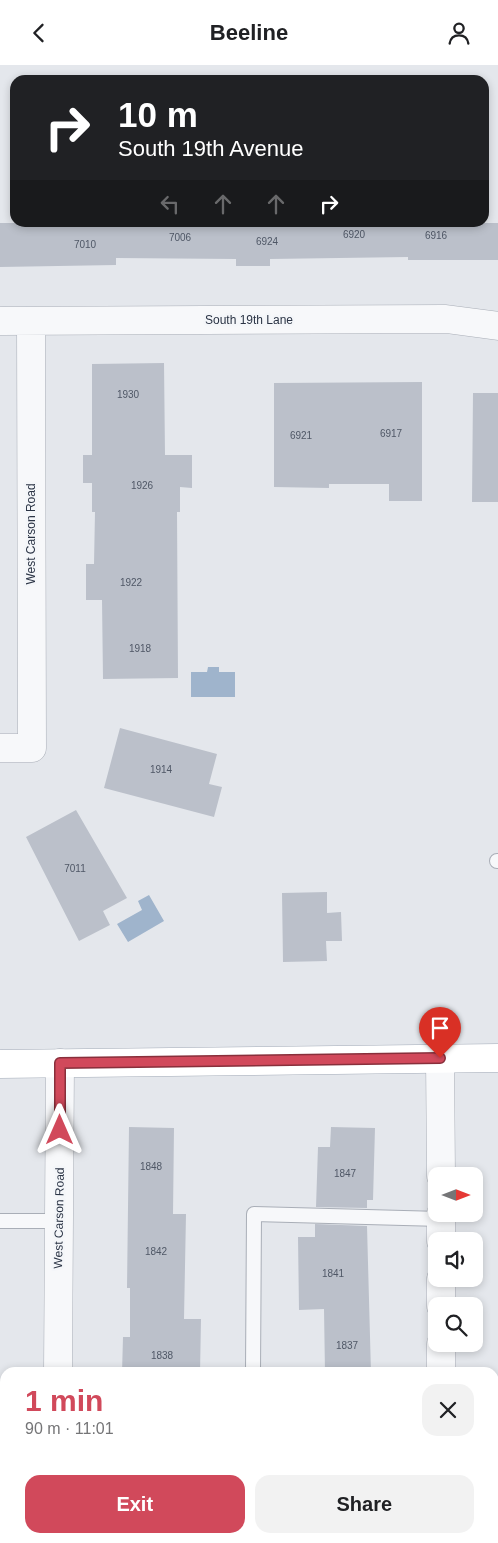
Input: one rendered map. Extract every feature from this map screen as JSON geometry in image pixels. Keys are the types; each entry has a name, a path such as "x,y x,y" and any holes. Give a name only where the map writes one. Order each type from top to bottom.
{"main road":[{"path":"0,1064 440,1058 498,1059"}],"street":[{"name":"South 19th Lane","path":"0,321 446,319 498,326"},
{"name":"West Carson Road","path":"0,748 32,748 31,321"},
{"path":"440,1058 441,1167"},
{"name":"West Carson Road","path":"58,1367 60,1063"},
{"path":"441,1352 441,1367"}],"lane":[{"path":"253,1367 254,1214 441,1225"},
{"path":"0,1221 59,1221"}],"water":[{"path":"208,667 219,667 219,672 235,672 235,697 191,697 191,672 207,672"},
{"path":"149,895 164,921 128,942 117,924 142,910 138,901"}],"building":[{"path":"0,223 10,223 10,227 489,227 489,223 498,223 498,260 408,260 408,257 270,259 270,266 236,266 236,259 116,258 116,265 0,267"},
{"path":"164,363 165,455 192,455 192,488 180,487 180,512 177,512 178,678 103,679 102,600 86,600 86,564 94,564 95,512 92,512 92,483 83,483 83,455 92,455 92,364"},
{"path":"422,382 422,501 389,501 389,484 329,484 329,488 274,487 274,383"},
{"path":"473,393 498,393 498,502 472,502"},
{"path":"120,728 217,754 209,784 222,787 214,817 104,788"},
{"path":"76,810 127,898 103,911 110,925 79,941 26,837"},
{"path":"327,892 327,913 341,912 342,941 326,941 327,961 283,962 282,893"},
{"path":"129,1127 174,1128 173,1214 186,1214 184,1319 201,1319 200,1367 122,1367 123,1337 130,1337 130,1288 127,1288"},
{"path":"331,1127 375,1128 373,1200 367,1200 367,1208 316,1207 318,1147 330,1147"},
{"path":"315,1224 367,1226 371,1367 325,1367 324,1309 299,1310 298,1237 315,1237"}],"route":[{"path":"60,1130 60,1063 440,1058"}]}
